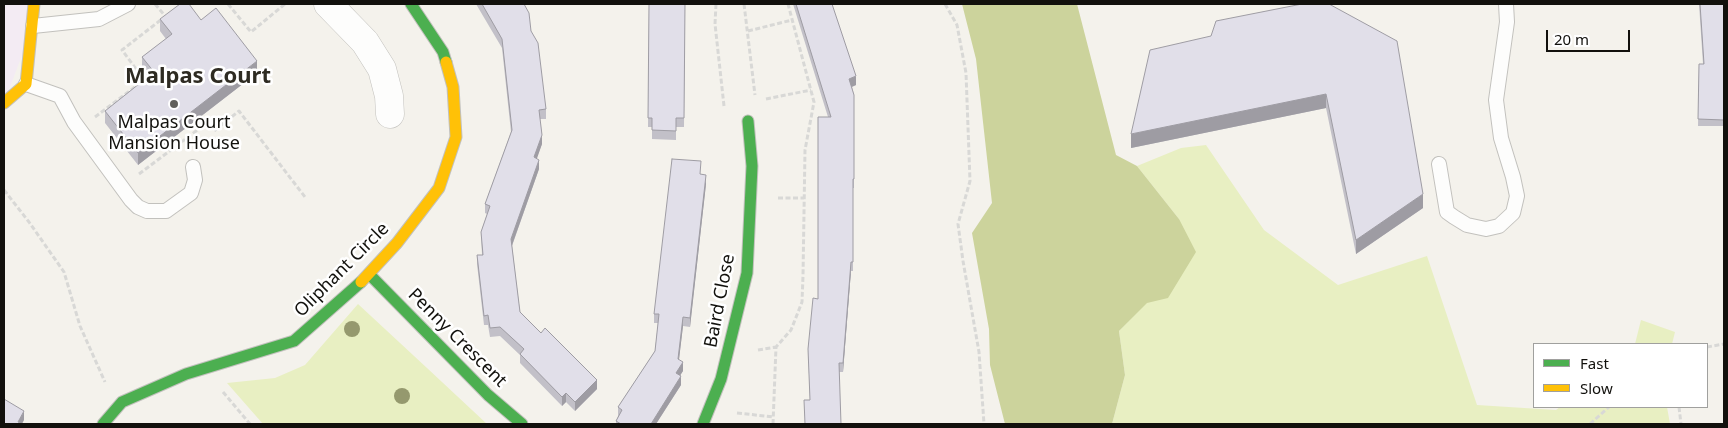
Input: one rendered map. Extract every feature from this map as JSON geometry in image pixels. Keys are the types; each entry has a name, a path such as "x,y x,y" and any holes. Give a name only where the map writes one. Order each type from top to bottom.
{"street":[{"path":"4,104 26,84 34,4"},
{"path":"328,4 366,42 382,68 389,96 390,114"},
{"name":"Oliphant Circle","path":"103,424 122,402 186,374 294,341 368,274 397,242 439,188 456,137 453,87 443,52 411,4"},
{"name":"Baird Close","path":"703,424 721,379 747,273 752,166 748,121"},
{"name":"Penny Crescent","path":"368,274 488,396 522,424"}],"lane":[{"path":"33,26 99,19 128,4"},
{"path":"1439,164 1447,212 1454,217 1467,225 1486,229 1499,226 1513,213 1517,196 1501,138 1496,100 1507,22 1506,4"},
{"path":"26,84 60,96 74,122 126,192 138,206 147,211 166,211 191,193 195,180 193,168"}],"path":[{"path":"156,4 166,17"},
{"path":"228,4 251,32 285,4"},
{"path":"716,4 715,24 725,112 734,113 748,121 755,101 744,4"},
{"path":"773,424 776,348 790,330 802,302 805,150 814,102 788,4"},
{"path":"945,4 957,25 966,73 970,181 958,224 979,352 984,424"},
{"path":"100,124 94,117 144,80 122,50 171,12"},
{"path":"748,32 792,20"},
{"path":"755,101 811,90"},
{"path":"132,168 138,175 208,122 214,130 239,111 305,197"},
{"path":"4,190 64,272 80,326 106,382 122,402"},
{"path":"1708,347 1724,344"},
{"path":"202,369 250,424"},
{"path":"1590,424 1608,408"},
{"path":"1678,408 1681,424"},
{"path":"708,410 774,417"}],"shaded area":[{"path":"4,4 34,4 33,26 4,103"}],"green space":[{"path":"962,4 1077,4 1116,155 1137,166 1179,219 1196,252 1168,298 1147,303 1119,331 1125,375 1112,424 1005,424 990,365 989,329 972,233 992,203 976,59"},
{"path":"1206,145 1264,230 1338,285 1427,256 1477,405 1556,410 1559,408 1667,408 1670,424 1112,424 1125,375 1119,331 1147,302 1168,297 1179,219 1137,166 1181,148"},
{"path":"358,304 487,424 263,424 227,383 275,378 305,365"},
{"path":"1641,320 1675,332 1672,343 1635,343"}],"building":[{"name":"Malpas Court Mansion House","path":"180,4 189,4 201,20 216,8 257,61 138,153 105,111 154,72 142,57 172,34 160,19"},
{"path":"482,4 524,4 529,13 531,31 538,43 546,109 539,110 542,135 534,157 539,160 511,239 520,312 541,333 545,328 597,380 575,402 566,393 562,397 520,354 524,349 500,327 490,328 488,315 484,316 477,255 483,255 481,232 490,206 485,204 512,130 502,39"},
{"path":"649,4 685,4 684,118 676,118 676,131 652,130 652,118 648,118"},
{"path":"796,4 832,4 856,76 849,79 854,95 853,262 851,262 843,363 839,363 841,424 805,424 804,400 810,400 808,349 813,298 818,299 818,117 831,117"},
{"path":"1302,4 1329,4 1397,41 1423,194 1356,240 1326,94 1131,134 1150,50 1211,36 1216,21"},
{"path":"1700,4 1724,4 1724,120 1698,119 1699,64 1704,64"},
{"path":"672,159 701,161 700,174 706,175 690,318 683,317 678,359 683,362 676,373 681,376 651,424 621,424 616,421 622,410 618,407 655,351 659,314 654,314"},
{"path":"4,399 24,411 18,422 22,424 4,424"}],"traffic: fast":[{"path":"411,4 443,52 446,62"},
{"path":"703,424 721,379 747,273 752,166 748,121"},
{"path":"369,274 488,395 522,424"},
{"path":"103,424 122,402 186,374 294,341 361,282"}],"traffic: slow":[{"path":"4,103 26,84 34,4"},
{"path":"361,282 397,243 439,188 456,137 453,87 446,62"}],"place":[{"name":"Malpas Court Mansion House","path":"174,104"}],"district":[{"name":"Malpas Court","path":"198,77"}]}
